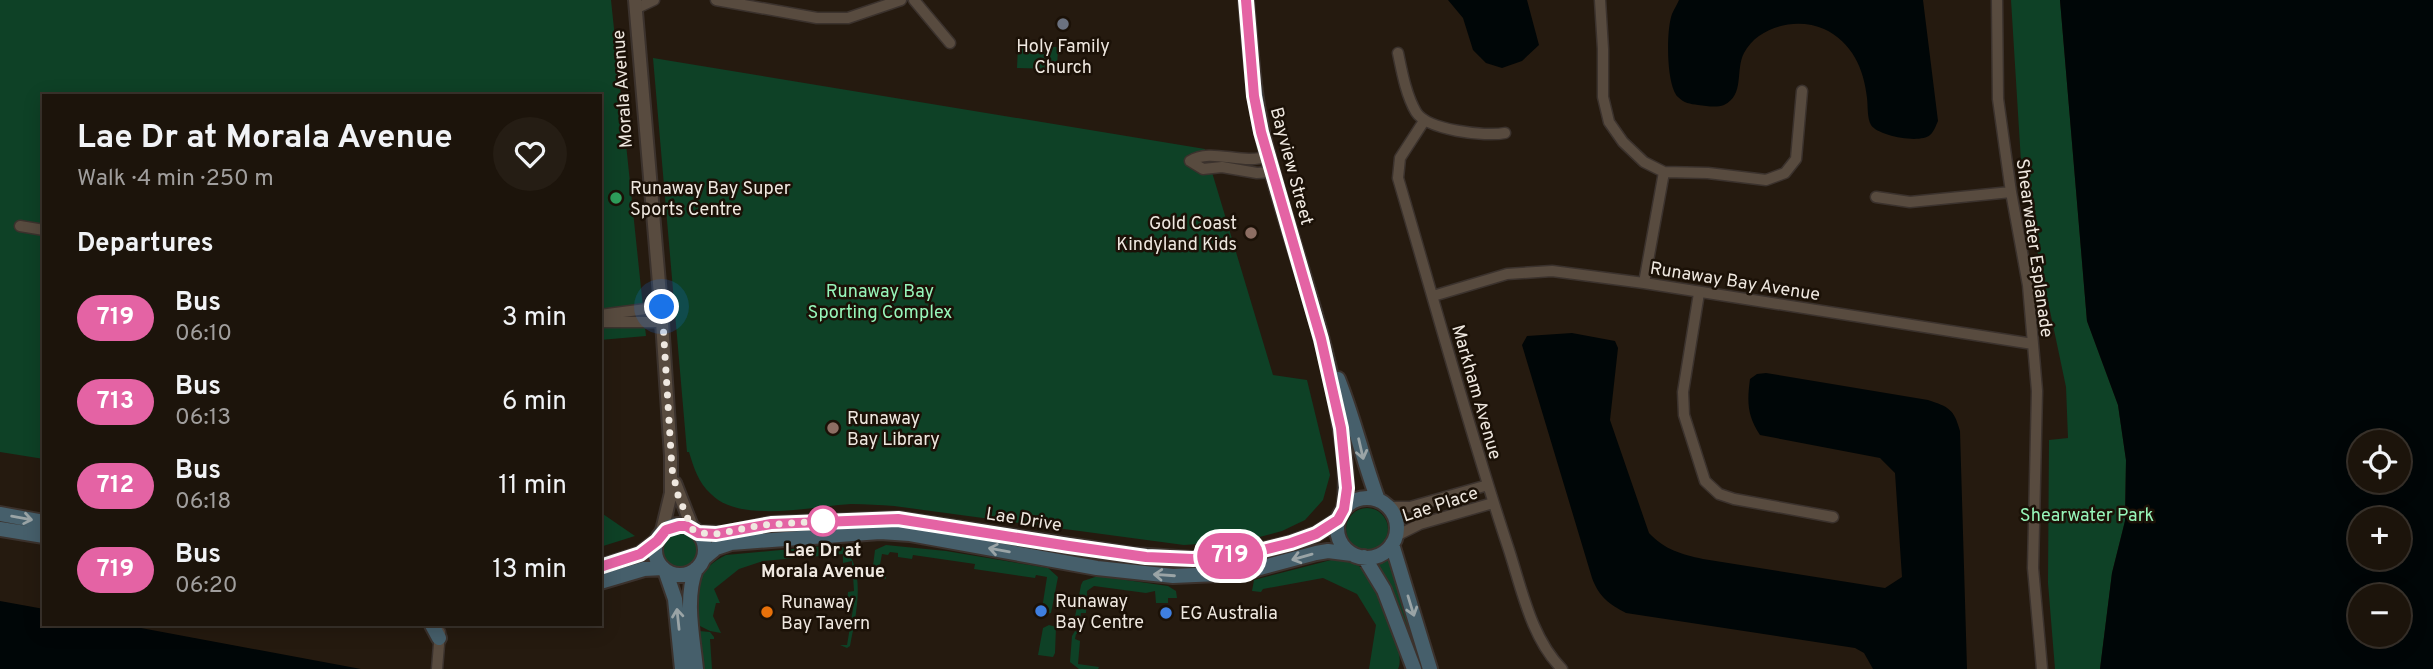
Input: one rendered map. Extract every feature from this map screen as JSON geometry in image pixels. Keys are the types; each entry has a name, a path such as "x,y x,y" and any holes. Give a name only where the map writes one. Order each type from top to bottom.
{"main road":[{"name":"Bayview Street","path":"1246,0 1254,96 1272,172 1321,339 1341,428 1347,482 1341,514"},
{"name":"Bayview Street","path":"1321,339 1349,407 1367,473 1384,504"},
{"path":"1414,669 1384,590 1358,555 1339,539 1341,514 1356,500 1364,498 1384,504 1396,521 1394,540 1430,669"},
{"path":"0,514 42,522"},
{"name":"Lae Drive","path":"695,531 725,534 771,524 898,519 1146,557 1193,559 1244,554 1300,540 1324,530 1341,514"},
{"path":"602,566 640,554 666,530 679,526 695,531 704,545 700,564 691,582 696,669"},
{"path":"0,529 42,536"},
{"name":"Lae Drive","path":"700,564 716,548 731,543 880,532 910,534 1134,572 1187,576 1233,574 1328,551 1358,555"},
{"path":"659,538 656,556 675,599 682,669"},
{"path":"1358,555 1380,554 1394,540"},
{"path":"1233,574 1244,554"},
{"path":"602,581 647,569 664,569 683,575 700,564"}],"street":[{"path":"635,5 654,0"},
{"path":"716,0 817,18 848,18 901,0"},
{"path":"914,0 950,43"},
{"path":"1600,0 1603,97 1609,122 1623,142 1644,162 1664,172 1709,173 1766,180 1785,173 1796,159 1802,91"},
{"name":"Shearwater Esplanade","path":"1997,0 1998,99 2028,285 2037,391 2033,568 2042,669"},
{"name":"Morala Avenue","path":"635,5 662,307 672,469 668,510 659,538"},
{"path":"1398,53 1416,112 1424,121 1481,135 1505,133"},
{"name":"Markham Avenue","path":"1424,121 1401,158 1398,178 1493,503 1535,627 1553,661 1562,669"},
{"path":"1268,156 1247,161 1202,156 1190,161 1203,169 1222,167 1257,173 1272,172"},
{"path":"1644,283 1664,172"},
{"path":"1876,197 1910,202 2011,192"},
{"path":"20,226 42,230"},
{"name":"Runaway Bay Avenue","path":"1433,296 1487,279 1527,271 1574,273 2033,344"},
{"path":"1699,293 1682,402 1705,481 1719,494 1734,499 1833,517"},
{"path":"602,315 662,307"},
{"path":"602,322 663,322"},
{"name":"Morala Avenue","path":"672,469 678,495 695,531"},
{"name":"Lae Place","path":"1384,504 1410,507 1488,485"},
{"name":"Lae Place","path":"1394,540 1420,524 1493,503"},
{"path":"437,629 437,669"}],"green space":[{"path":"0,0 611,0 646,336 602,340 602,94 42,94 42,459 0,452"},
{"name":"Shearwater Park","path":"2011,0 2060,0 2087,321 2118,405 2126,460 2125,521 2112,573 2100,669 2055,669 2048,583 2049,440 2068,438 2066,387 2022,178"},
{"path":"1018,46 1058,47 1057,69 1017,68"},
{"name":"Runaway Bay Sporting Complex","path":"653,58 1205,149 1273,375 1307,380 1330,475 1323,500 1305,520 1282,531 1244,541 1184,545 894,506 851,504 758,511 740,509 724,503 703,485 687,452"},
{"path":"1367,508 1382,514 1388,529 1382,544 1367,550 1352,544 1346,529 1352,514"},
{"path":"602,513 635,536 602,546"},
{"path":"680,533 693,538 698,551 693,564 680,569 667,564 662,551 667,538"},
{"path":"835,545 843,547 852,561 843,563 843,554 763,561 739,569 714,589 720,603 716,603 713,616 721,633 700,626 697,615 698,584 708,568 726,555"},
{"path":"886,545 946,551 1048,568 1058,577 1051,613 1041,615 1047,577 1036,575 1035,578 974,569 975,564 913,555 912,559 898,557 898,553 890,552 888,555 882,554 878,575 886,576 886,579 872,574 875,550"},
{"path":"1390,559 1425,669 1420,669 1375,565"},
{"path":"1331,560 1355,564 1363,569 1376,587 1395,633 1400,660 1398,669 1369,669 1376,625 1357,594 1323,578 1263,589 1261,592 1252,591 1254,580"},
{"path":"852,561 858,594 850,646 847,648 840,645 847,645 854,603 847,602 848,592 854,591"},
{"path":"1098,576 1168,586 1176,591 1177,598 1168,598 1168,603 1156,603 1155,591 1146,593 1094,586 1087,591 1086,613 1081,613 1080,620 1075,617 1081,585 1083,581"},
{"path":"1049,625 1056,627 1053,657 1038,655 1043,628"},
{"path":"699,631 710,632 714,637 710,639 712,669 702,669"},
{"path":"1075,631 1081,633 1076,634 1075,639 1080,641 1078,664 1099,667 1098,669 1079,669 1070,662 1072,636"}],"shaded area":[{"path":"1448,0 1527,0 1539,45 1522,61 1502,68 1486,63 1473,50 1463,18"},
{"path":"1679,0 1923,0 1938,121 1935,128 1930,135 1918,139 1890,135 1875,129 1869,119 1863,77 1855,57 1842,41 1813,25 1779,26 1768,30 1750,44 1741,60 1737,89 1731,101 1718,106 1685,102 1674,91 1668,57 1670,22"},
{"path":"2060,0 2433,0 2433,669 2100,669 2112,573 2125,521 2126,460 2118,405 2087,321"},
{"path":"1572,333 1615,341 1618,348 1610,420 1649,533 1674,551 1703,559 1885,588 1902,577 1895,473 1880,458 1760,435 1750,415 1748,401 1750,379 1757,374 1766,373 1928,400 1950,410 1960,431 1967,669 1873,669 1864,653 1855,648 1626,613 1610,603 1601,595 1592,578 1522,345 1527,336"},
{"path":"0,601 42,609 42,626 130,626 361,669 0,669"}],"bus line":[{"name":"719","path":"602,566 640,554 666,530 679,526 686,526 698,533 725,534 771,524 880,518 917,520 1146,557 1193,559 1251,553 1291,543 1316,534 1338,520 1344,509 1347,488 1341,428 1321,339 1261,132 1254,96 1246,0"}],"place":[{"name":"Holy Family Church","path":"1063,24"},
{"name":"Runaway Bay Super Sports Centre","path":"616,198"},
{"name":"Gold Coast Kindyland Kids","path":"1251,233"},
{"name":"Runaway Bay Library","path":"833,428"},
{"name":"Lae Dr at Morala Avenue","path":"823,521"},
{"name":"Runaway Bay Centre","path":"1041,611"},
{"name":"Runaway Bay Tavern","path":"767,612"},
{"name":"EG Australia","path":"1166,613"}],"route":[{"path":"662,307 672,469 678,495 692,529 698,533 725,534 762,525 823,521"}]}
